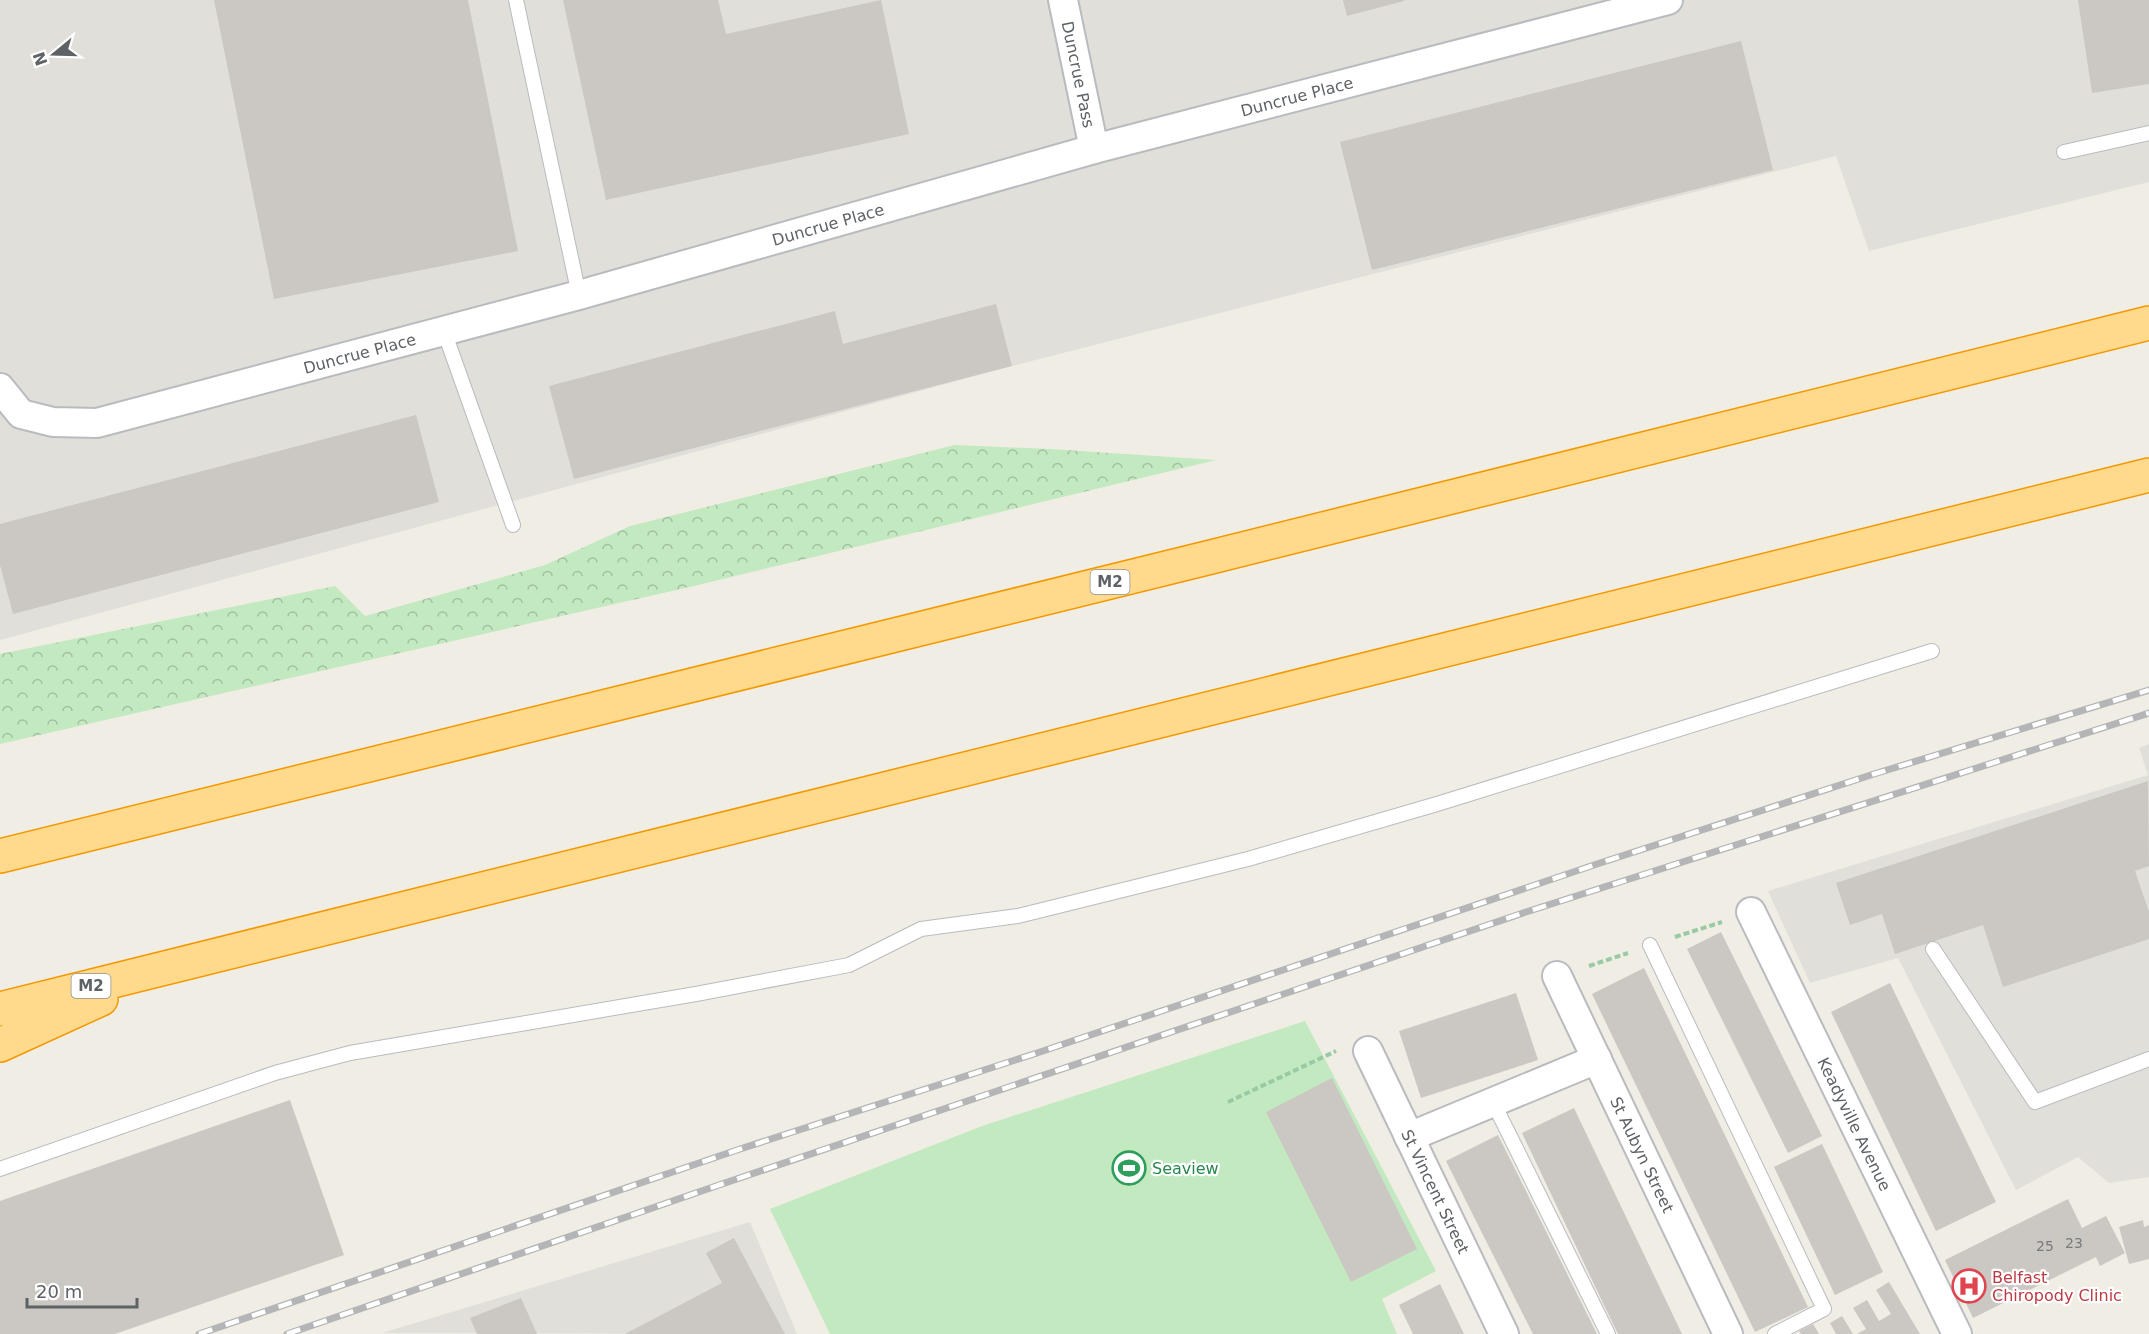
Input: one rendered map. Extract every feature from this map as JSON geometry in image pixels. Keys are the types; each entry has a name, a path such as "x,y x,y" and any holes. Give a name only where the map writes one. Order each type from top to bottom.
{"highway":[{"name":"M2","path":"0,855 2149,323"},
{"name":"M2","path":"0,1009 2149,475"},
{"path":"0,839 71,838"},
{"path":"0,1045 182,963"}],"street":[{"name":"Duncrue Pass","path":"1063,0 1094,149"},
{"name":"Duncrue Place","path":"0,388 21,414 53,422 97,423 579,295 1094,149 1635,4 1668,0"},
{"name":"Keadyville Avenue","path":"1751,912 1957,1334"},
{"name":"St Aubyn Street","path":"1557,976 1728,1334"},
{"name":"St Vincent Street","path":"1368,1051 1504,1334"},
{"path":"1409,1137 1597,1059"}],"lane":[{"path":"516,0 579,295"},
{"path":"2064,152 2149,133"},
{"path":"444,331 513,525"},
{"path":"0,1169 275,1073 350,1053 696,994 849,965 921,929 1018,916 1248,859 1437,804 1932,651"},
{"path":"1650,945 1824,1309 1775,1334"},
{"path":"1933,949 2035,1102 2149,1059"},
{"path":"1493,1102 1608,1334"}],"path":[{"path":"1228,1102 1360,1039 1368,1051"}],"shaded area":[{"path":"0,0 2149,0 2149,182 1869,251 1836,156 1012,366 0,640"},
{"path":"2149,744 2149,1177 2109,1183 2078,1157 2016,1190 1898,958 1810,983 1768,891 2148,775 2139,748"},
{"path":"750,1222 797,1334 382,1333"}],"green space":[{"path":"955,445 1216,460 694,586 0,744 0,654 335,586 365,616 545,565 630,526"},
{"name":"Seaview","path":"1305,1021 1436,1271 1382,1299 1397,1334 830,1334 770,1209 982,1126"}],"building":[{"path":"214,0 468,0 518,251 274,299"},
{"path":"563,0 718,0 726,34 881,0 909,134 606,200"},
{"path":"1343,0 1404,0 1404,1 1347,16"},
{"path":"2078,0 2149,0 2149,84 2092,93"},
{"path":"1741,41 1773,170 1372,270 1340,142"},
{"path":"996,304 1012,366 574,479 549,386 835,311 843,344"},
{"path":"416,415 439,502 13,614 0,565 0,524"},
{"path":"2148,781 2149,866 2135,871 2149,912 2149,939 2003,987 1983,925 1895,954 1882,914 1850,925 1836,883"},
{"path":"1721,932 1822,1136 1788,1153 1687,949"},
{"path":"1644,968 1808,1307 1755,1332 1592,994"},
{"path":"1890,983 1996,1202 1936,1231 1831,1012"},
{"path":"1516,993 1538,1060 1421,1098 1399,1031"},
{"path":"1332,1078 1417,1249 1351,1282 1266,1112"},
{"path":"290,1100 344,1255 115,1334 0,1334 0,1201"},
{"path":"1574,1108 1682,1334 1618,1334 1603,1303 1522,1133"},
{"path":"1498,1135 1597,1334 1533,1334 1446,1161"},
{"path":"1822,1144 1883,1272 1835,1295 1774,1167"},
{"path":"2068,1199 2082,1228 2106,1216 2125,1253 2100,1266 2096,1257 1973,1318 1945,1260"},
{"path":"2143,1220 2144,1227 2149,1225 2149,1259 2129,1264 2119,1227"},
{"path":"734,1238 785,1334 625,1334 722,1283 706,1253"},
{"path":"1889,1282 1920,1334 1857,1334 1866,1329 1853,1308 1867,1300 1879,1321 1891,1314 1876,1290"},
{"path":"1440,1284 1464,1334 1413,1334 1399,1305"},
{"path":"521,1298 537,1334 477,1334 470,1318"},
{"path":"1842,1316 1853,1334 1836,1334 1830,1323"},
{"path":"1813,1324 1819,1334 1801,1334 1799,1331"}],"railway":[{"path":"199,1334 737,1150 1037,1053 1594,865 1874,774 2149,690"},
{"path":"287,1334 1526,912 2149,713"}],"place":[{"name":"Seaview","path":"1129,1168"},
{"name":"Belfast Chiropody Clinic","path":"1969,1286"}]}
